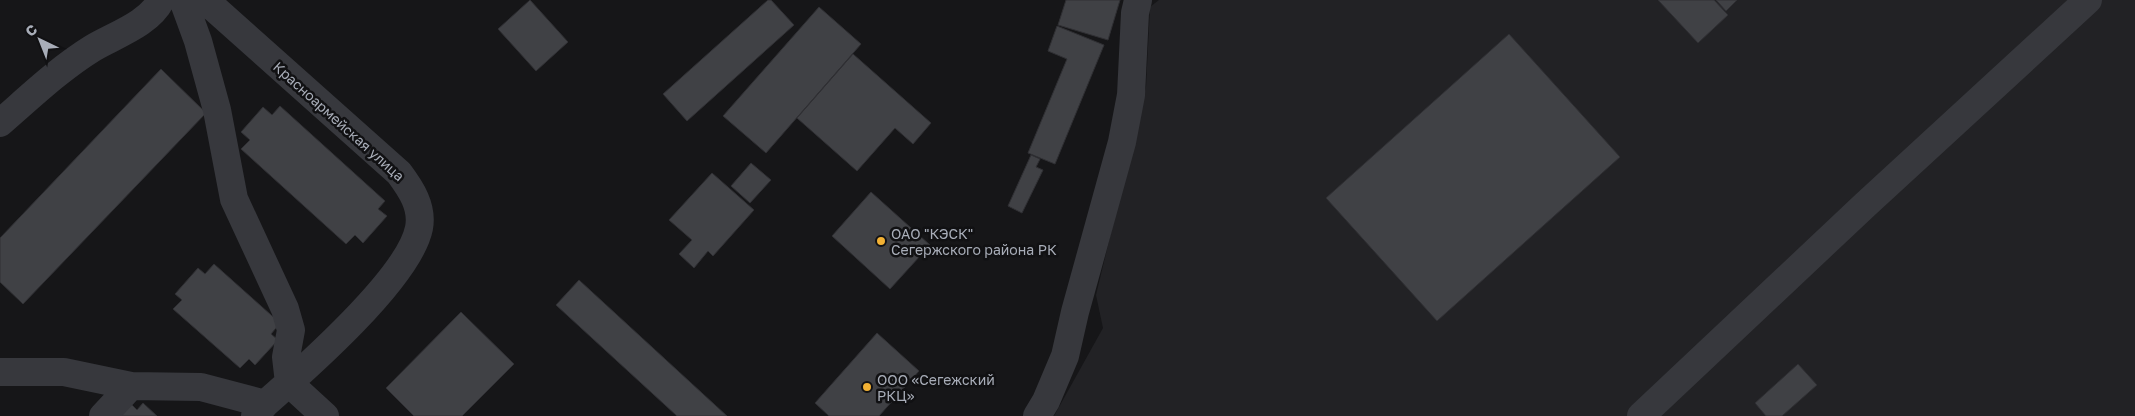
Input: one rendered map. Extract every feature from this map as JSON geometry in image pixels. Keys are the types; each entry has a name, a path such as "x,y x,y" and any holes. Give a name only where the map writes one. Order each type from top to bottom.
{"street":[{"path":"0,123 55,76 93,48 135,27 161,0"},
{"path":"183,0 198,41 217,110 234,199 284,309 291,330 286,358 289,383 325,416"},
{"name":"Красноармейская улица","path":"205,0 399,173 417,202 419,227 411,250 398,269 352,322 260,410"},
{"path":"1037,416 1046,401 1065,356 1075,312 1122,142 1131,95 1135,13 1138,0"},
{"path":"1641,416 1865,205 2088,0"},
{"path":"0,372 64,372 131,386 201,387 260,410"},
{"path":"103,416 131,386"}],"shaded area":[{"path":"1159,0 2135,0 2135,416 1054,416 1103,328 1096,295 1146,87 1150,7"}],"building":[{"path":"530,0 568,42 536,71 498,29"},
{"path":"768,0 771,0 794,25 687,121 663,94"},
{"path":"1066,0 1120,0 1108,40 1058,25"},
{"path":"1658,0 1714,0 1728,15 1698,43"},
{"path":"1716,0 1737,0 1726,11"},
{"path":"819,7 861,44 766,153 723,116"},
{"path":"1057,26 1104,45 1055,164 1028,153 1067,59 1048,51"},
{"path":"1509,34 1620,157 1437,321 1326,198"},
{"path":"853,54 931,123 913,144 895,128 857,171 797,118"},
{"path":"161,69 206,113 23,304 0,282 0,238"},
{"path":"280,106 385,201 378,209 387,216 363,243 355,235 346,244 241,149 250,140 241,132 263,107 272,115"},
{"path":"1031,155 1040,159 1036,167 1043,170 1022,213 1008,206"},
{"path":"751,163 771,180 750,203 731,186"},
{"path":"712,173 754,210 713,256 708,251 694,268 679,254 692,240 669,220"},
{"name":"ОАО \"КЭСК\" Сегержского района РК","path":"871,192 930,245 890,289 832,236"},
{"path":"214,264 280,323 271,334 278,340 255,365 249,359 240,368 173,309 182,300 175,294 198,268 205,274"},
{"path":"579,280 727,416 677,416 556,305"},
{"path":"461,312 514,364 462,416 414,416 386,388"},
{"name":"ООО «Сегежский РКЦ»","path":"877,333 919,371 879,416 829,416 815,403"},
{"path":"1798,364 1817,385 1782,416 1766,416 1755,403"},
{"path":"129,402 137,410 143,403 157,416 116,416"}],"place":[{"name":"ОАО \"КЭСК\" Сегержского района РК","path":"881,241"},
{"name":"ООО «Сегежский РКЦ»","path":"867,387"}]}
